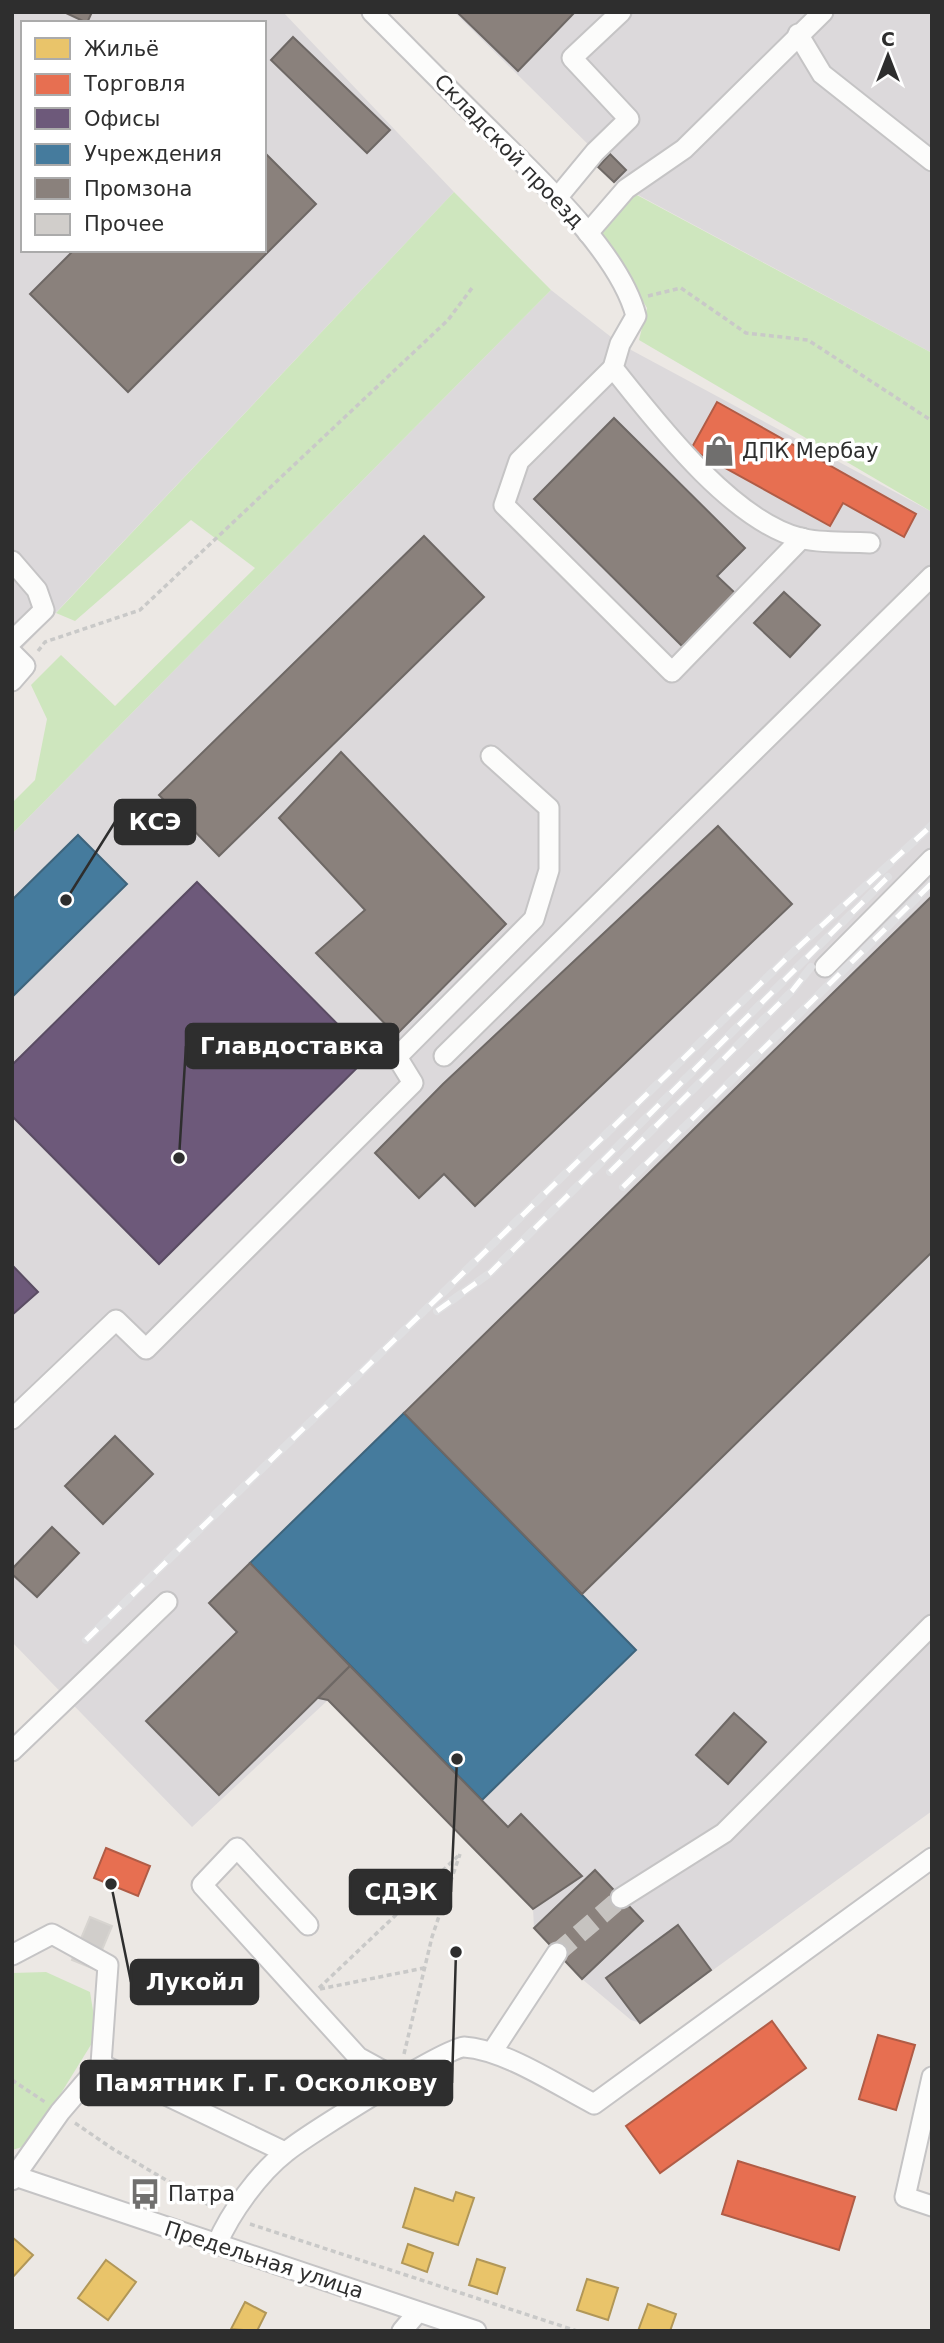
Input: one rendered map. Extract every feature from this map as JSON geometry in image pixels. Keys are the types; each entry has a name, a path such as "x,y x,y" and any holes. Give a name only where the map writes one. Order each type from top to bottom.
{"street":[{"name":"Складской проезд","path":"372,12 557,198 588,233 632,300"},
{"path":"557,198 595,152 629,119 572,58 621,12"},
{"path":"588,233 626,189 684,149 823,12"},
{"path":"798,34 822,74 932,160"},
{"path":"632,300 636,316 620,344 613,368 519,461 504,505 672,672 802,538"},
{"path":"613,368 679,451 764,524 802,538 870,543"},
{"path":"12,561 37,590 44,610 12,641"},
{"path":"444,1056 932,576"},
{"path":"12,1419 116,1320 146,1349 413,1083 397,1057 534,919 549,870 549,808 491,756"},
{"path":"825,967 932,859"},
{"path":"12,1751 167,1602"},
{"path":"621,1898 724,1833 932,1625"},
{"path":"308,1925 237,1848 202,1885 311,1995 358,2057 400,2080"},
{"path":"217,2244 229,2216 285,2152 460,2046 492,2052 594,2104 932,1858"},
{"path":"12,1955 52,1934 108,1965 100,2064 60,2112 14,2177"},
{"path":"492,2052 557,1953"},
{"path":"100,2064 285,2152"},
{"path":"932,2077 905,2197 932,2207"},
{"name":"Предельная улица","path":"14,2177 476,2331"},
{"path":"402,2331 418,2312"}],"path":[{"path":"16,667 45,642 140,610 448,320 472,288"},
{"path":"632,300 681,288 746,333 808,340 932,421"},
{"path":"311,1995 460,1854 424,1968 400,2080"},
{"path":"311,1995 424,1968"},
{"path":"12,2080 113,2149 229,2216 576,2331"}],"shaded area":[{"path":"12,12 283,12 454,192 12,659"},
{"path":"454,12 932,12 932,353 614,182 626,169 610,154 604,160"},
{"path":"551,290 620,344 932,512 932,1811 640,2023 631,2020 582,1979 534,1928 533,1909 328,1700 192,1827 12,1642 12,834"}],"green space":[{"path":"454,192 551,290 12,834 12,803 35,780 47,719 31,685 61,655 115,706 255,568 191,520 75,621 56,613"},
{"path":"635,194 932,353 932,512 639,340 647,308 602,233"},
{"path":"46,1972 90,1992 97,2035 29,2145 12,2150 12,1973"}],"building: Жильё":[{"path":"415,2188 453,2201 456,2192 474,2198 458,2245 403,2227"},
{"path":"12,2237 33,2255 12,2278"},
{"path":"408,2244 433,2253 427,2272 402,2263"},
{"path":"477,2259 505,2268 497,2294 469,2285"},
{"path":"106,2260 136,2282 108,2320 78,2298"},
{"path":"587,2279 618,2288 608,2320 577,2310"},
{"path":"245,2302 266,2313 257,2331 231,2329"},
{"path":"648,2304 676,2314 670,2331 638,2331"}],"building: Торговля":[{"path":"717,402 916,514 904,537 843,503 830,526 691,449"},
{"path":"106,1848 150,1866 138,1896 94,1878"},
{"path":"772,2021 806,2068 660,2173 626,2126"},
{"path":"878,2035 915,2045 896,2110 859,2099"},
{"path":"738,2161 855,2197 839,2250 722,2214"}],"building: Офисы":[{"path":"197,882 369,1056 159,1264 12,1116 12,1065"},
{"path":"12,1265 38,1292 12,1315"}],"building: Учреждения":[{"path":"78,835 127,884 12,997 12,900"},
{"path":"404,1413 636,1650 482,1800 250,1563"}],"building: Промзона":[{"path":"64,12 92,12 88,21"},
{"path":"457,12 575,12 518,71"},
{"path":"293,37 390,130 367,153 271,60"},
{"path":"266,154 316,204 128,392 30,294 72,252 266,252"},
{"path":"610,154 626,170 614,182 598,167"},
{"path":"614,418 745,548 717,576 735,593 682,646 534,499"},
{"path":"424,536 484,597 219,856 159,795"},
{"path":"784,592 820,625 790,657 754,623"},
{"path":"341,752 506,924 396,1035 316,953 365,910 279,818"},
{"path":"718,826 792,904 475,1206 444,1174 419,1198 375,1153 443,1084"},
{"path":"932,896 932,1252 582,1594 404,1413"},
{"path":"115,1436 153,1474 103,1524 65,1486"},
{"path":"52,1527 79,1553 37,1597 12,1574 12,1569"},
{"path":"250,1563 350,1666 219,1795 146,1721 237,1632 209,1603"},
{"path":"350,1666 508,1827 521,1814 582,1876 533,1909 328,1700 318,1698"},
{"path":"734,1713 766,1742 728,1784 696,1755"},
{"path":"595,1870 643,1921 582,1979 534,1928"},
{"path":"678,1925 711,1970 640,2023 606,1978"}],"building: Прочее":[{"path":"90,1917 112,1926 94,1969 72,1960"}],"tunnel":[{"path":"557,1953 621,1898"}],"railway":[{"path":"86,1640 793,952 932,825"},
{"path":"437,1311 490,1273 888,877"},
{"path":"623,1187 932,883"},
{"path":"610,1172 792,991 811,967"}],"place":[{"name":"ДПК Мербау","path":"719,451"},
{"name":"КСЭ","path":"66,900"},
{"name":"Главдоставка","path":"179,1158"},
{"name":"СДЭК","path":"457,1759"},
{"name":"Лукойл","path":"111,1884"},
{"name":"Памятник Г. Г. Осколкову","path":"456,1952"},
{"name":"Патра","path":"145,2194"}]}
